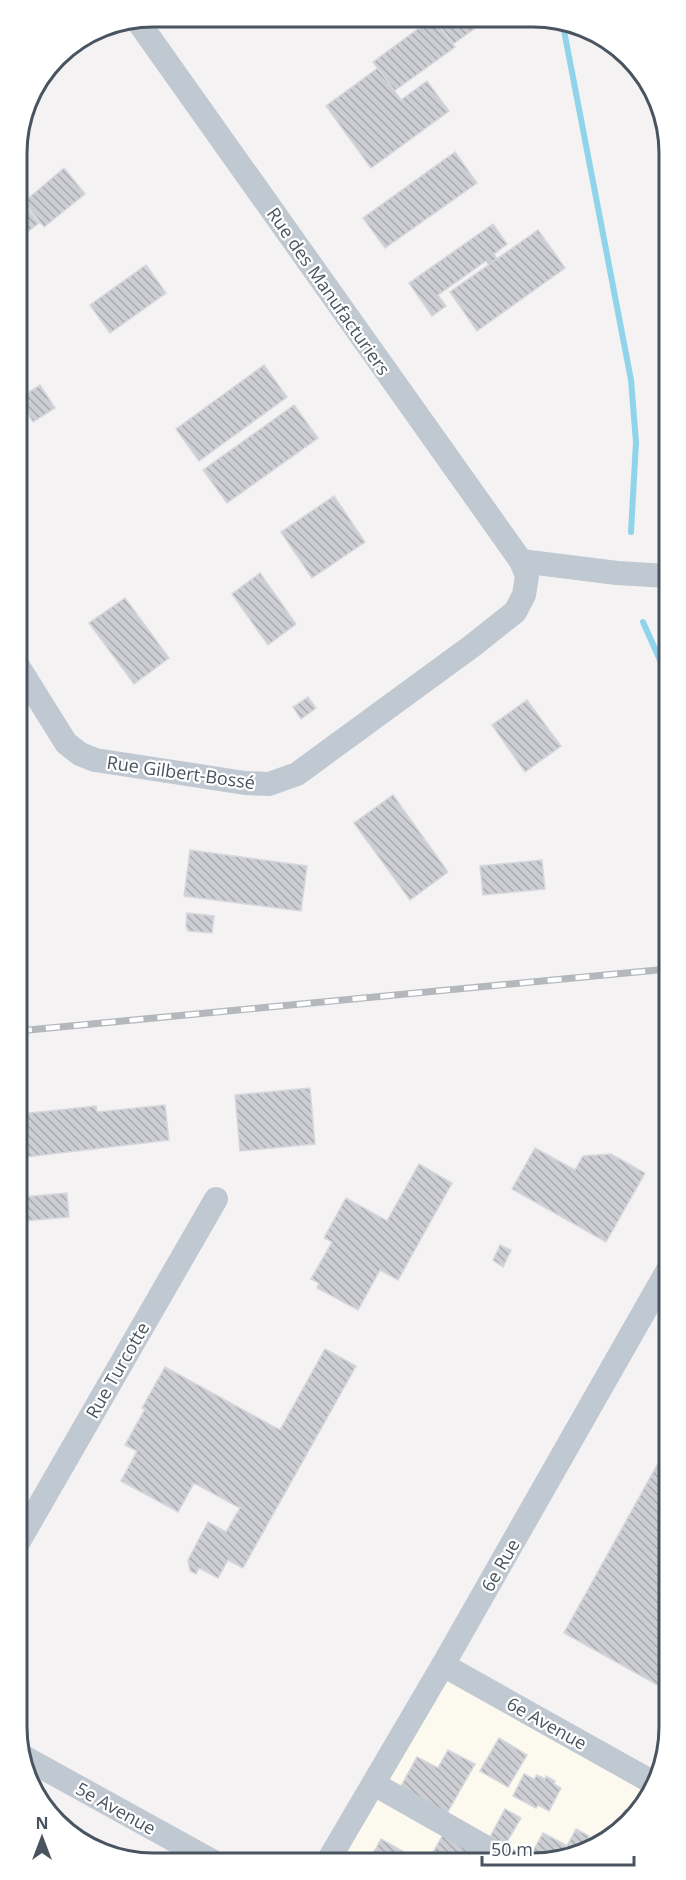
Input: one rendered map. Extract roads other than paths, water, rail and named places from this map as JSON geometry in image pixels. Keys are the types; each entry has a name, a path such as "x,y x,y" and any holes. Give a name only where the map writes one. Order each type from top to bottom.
{"street":[{"name":"Rue des Manufacturiers","path":"142,27 521,561 527,576 524,595 515,612"},
{"path":"521,561 617,573 659,575"},
{"name":"Rue Gilbert-Bossé","path":"27,680 66,743 80,754 95,760 245,783 269,784 297,774 515,612"},
{"name":"Rue Turcotte","path":"27,1527 216,1199"},
{"name":"6e Rue","path":"333,1853 443,1665 659,1286"},
{"name":"6e Avenue","path":"443,1665 647,1779"},
{"name":"5e Avenue","path":"32,1762 198,1853"},
{"path":"374,1784 496,1853"}],"waterway":[{"path":"564,31 631,380 636,442 631,532"},
{"path":"643,622 659,658"}],"railway":[{"path":"27,1030 659,970"}]}
